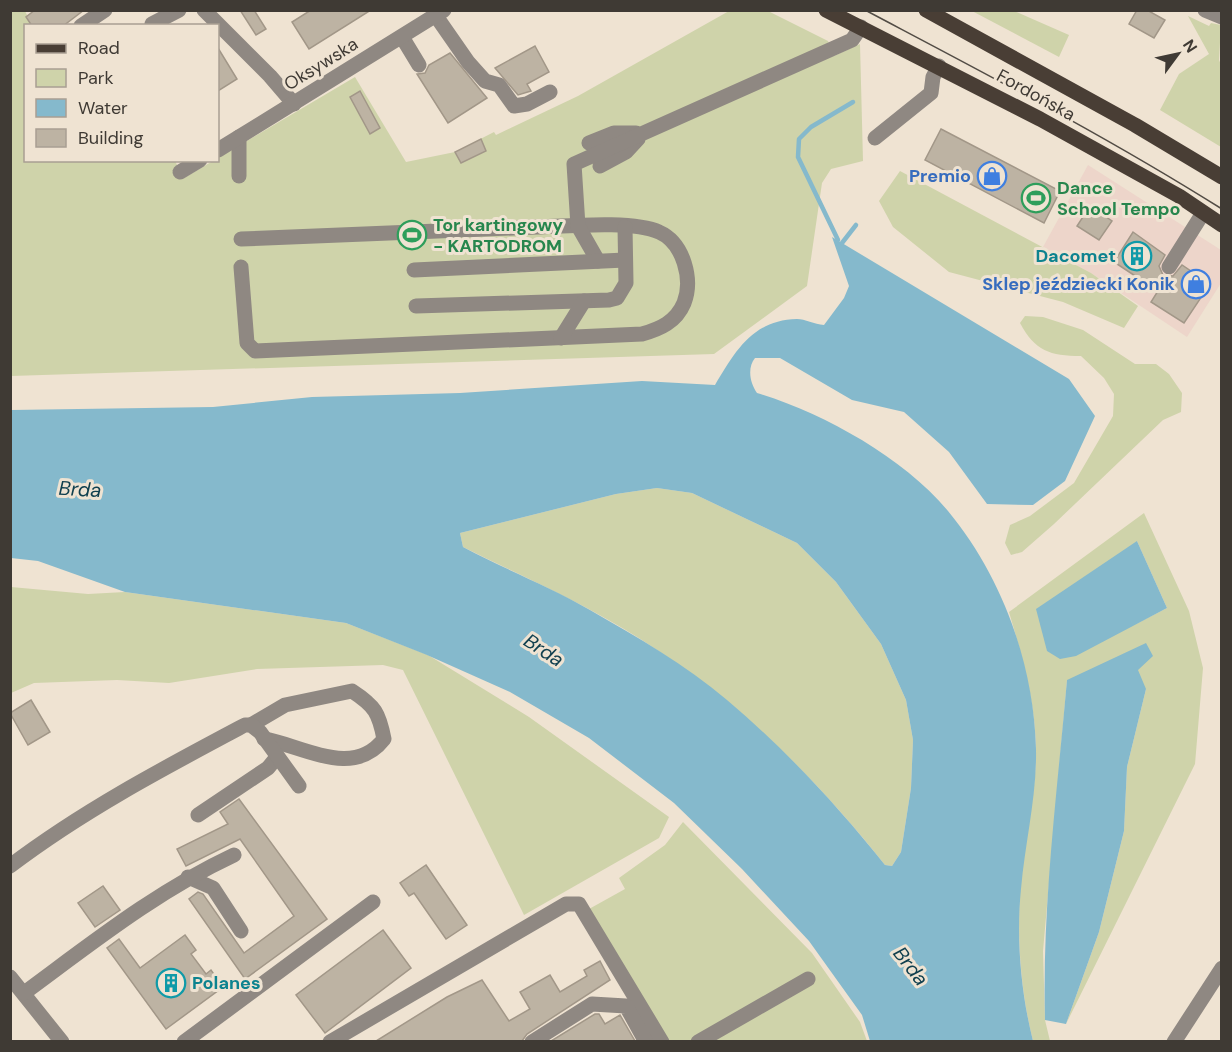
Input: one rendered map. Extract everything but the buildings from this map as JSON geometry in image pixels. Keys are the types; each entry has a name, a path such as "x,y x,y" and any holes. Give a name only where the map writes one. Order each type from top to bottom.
{"main road":[{"name":"Fordońska","path":"826,10 1040,119 1179,196 1221,225"},
{"name":"Fordońska","path":"926,10 1135,125 1219,175"}],"street":[{"path":"84,24 105,10"},
{"path":"152,24 179,10"},
{"path":"204,10 218,24"},
{"path":"1205,10 1221,17"},
{"path":"440,13 468,62 485,81 499,85 514,106 527,104 550,92"},
{"name":"Oksywska","path":"219,149 440,13"},
{"path":"219,25 263,68 294,104"},
{"path":"598,261 578,226 574,164 852,40 861,27"},
{"path":"402,37 419,65"},
{"path":"875,138 931,93 939,66"},
{"path":"239,137 239,176"},
{"path":"1169,267 1203,213"},
{"path":"241,239 578,226 649,228 662,233 674,244 687,273 688,290 683,306 668,323 642,334 255,351 247,343 242,267"},
{"path":"416,306 584,301 617,297 626,283 625,227"},
{"path":"414,270 626,260"},
{"path":"561,338 584,301"},
{"path":"10,866 50,836 121,790 244,724 252,725 285,705 352,691 365,699 379,715 384,739 374,752 345,760 264,739"},
{"path":"252,725 298,786"},
{"path":"198,815 268,768 277,757"},
{"path":"24,993 94,938 188,877 234,855"},
{"path":"188,877 213,888 241,931"},
{"path":"184,1041 374,902"},
{"path":"330,1041 567,904 579,904 585,911 662,1041"},
{"path":"1174,1041 1221,968"},
{"path":"10,977 62,1041"},
{"path":"698,1041 807,979"},
{"path":"532,1041 592,1004 626,1006 646,1041"}],"shaded area":[{"path":"1088,165 1221,250 1221,283 1187,337 1091,273 1043,247"}],"green space":[{"name":"Tor kartingowy - KARTODROM","path":"766,10 828,41 834,56 860,44 863,161 831,169 822,183 807,286 714,354 11,376 10,11 25,11 32,24 24,24 24,162 176,162 184,178 211,162 219,162 219,157 355,77 406,162 455,152 494,132 496,135 578,96 729,11"},
{"path":"972,11 1014,11 1069,35 1059,57"},
{"path":"1188,16 1209,26 1211,23 1221,25 1219,60 1222,67 1221,147 1160,110 1179,74 1209,54"},
{"path":"900,171 1091,273 1138,306 1124,328 1063,302 949,272 893,227 879,201"},
{"path":"1025,316 1043,317 1083,330 1135,364 1156,364 1169,374 1182,393 1181,412 1163,420 1054,524 1022,552 1011,555 1005,543 1010,525 1030,516 1074,483 1113,416 1114,394 1104,378 1081,356 1060,355 1038,346 1020,323"},
{"path":"657,488 692,493 797,543 836,582 881,644 906,700 913,740 911,788 901,852 892,866 885,865 835,805 781,750 753,724 692,675 613,623 564,596 463,547 460,533 616,494"},
{"path":"1144,513 1189,611 1203,668 1195,764 1066,1024 1099,932 1124,831 1127,767 1146,689 1067,680 1043,951 1045,1020 1050,1041 1033,1041 1025,1004 1021,967 1020,892 1034,787 1036,751 1031,698 1009,612","holes":["1137,541 1167,608 1136,624"]},
{"path":"11,587 88,594 125,592 346,623 428,655 529,717 669,817 659,838 524,915 403,670 383,665 257,669 169,683 117,680 34,683 11,693"},
{"path":"683,822 812,953 860,1022 867,1041 657,1041 589,909 625,889 619,878 665,845"}],"water":[{"name":"Brda","path":"832,237 1069,379 1095,416 1065,481 1033,505 987,504 949,452 904,412 852,400 780,358 755,358 750,371 757,393 808,412 860,439 885,455 930,491 967,536 999,592 1022,653 1034,717 1035,784 1023,871 1019,927 1025,1004 1033,1041 870,1041 862,1015 809,941 742,869 674,803 589,738 510,692 427,655 346,623 125,592 38,561 11,558 11,410 213,407 312,397 460,393 642,381 715,385 738,350 757,332 768,325 797,319 824,325 844,298 849,286","holes":["657,488 692,493 797,543 836,582 881,644 906,700 913,740 911,788 901,852 892,866 885,865 790,758 711,687 661,652 590,610 463,547 460,533 616,494"]},
{"path":"1137,541 1167,608 1076,656 1060,659 1047,651 1036,609"},
{"path":"1146,643 1153,656 1138,670 1146,689 1127,767 1124,831 1099,932 1066,1024 1045,1020 1048,892 1067,680"}],"waterway":[{"path":"838,240 798,157 799,139 811,127 853,102"},
{"path":"842,243 856,225"}],"tram line":[{"path":"865,10 1090,131 1222,209"}],"place":[{"name":"Premio","path":"992,176"},
{"name":"Dance School Tempo","path":"1036,198"},
{"name":"Tor kartingowy - KARTODROM","path":"412,235"},
{"name":"Dacomet","path":"1137,256"},
{"name":"Sklep jeździecki Konik","path":"1196,284"},
{"name":"Polanes","path":"171,983"}]}
